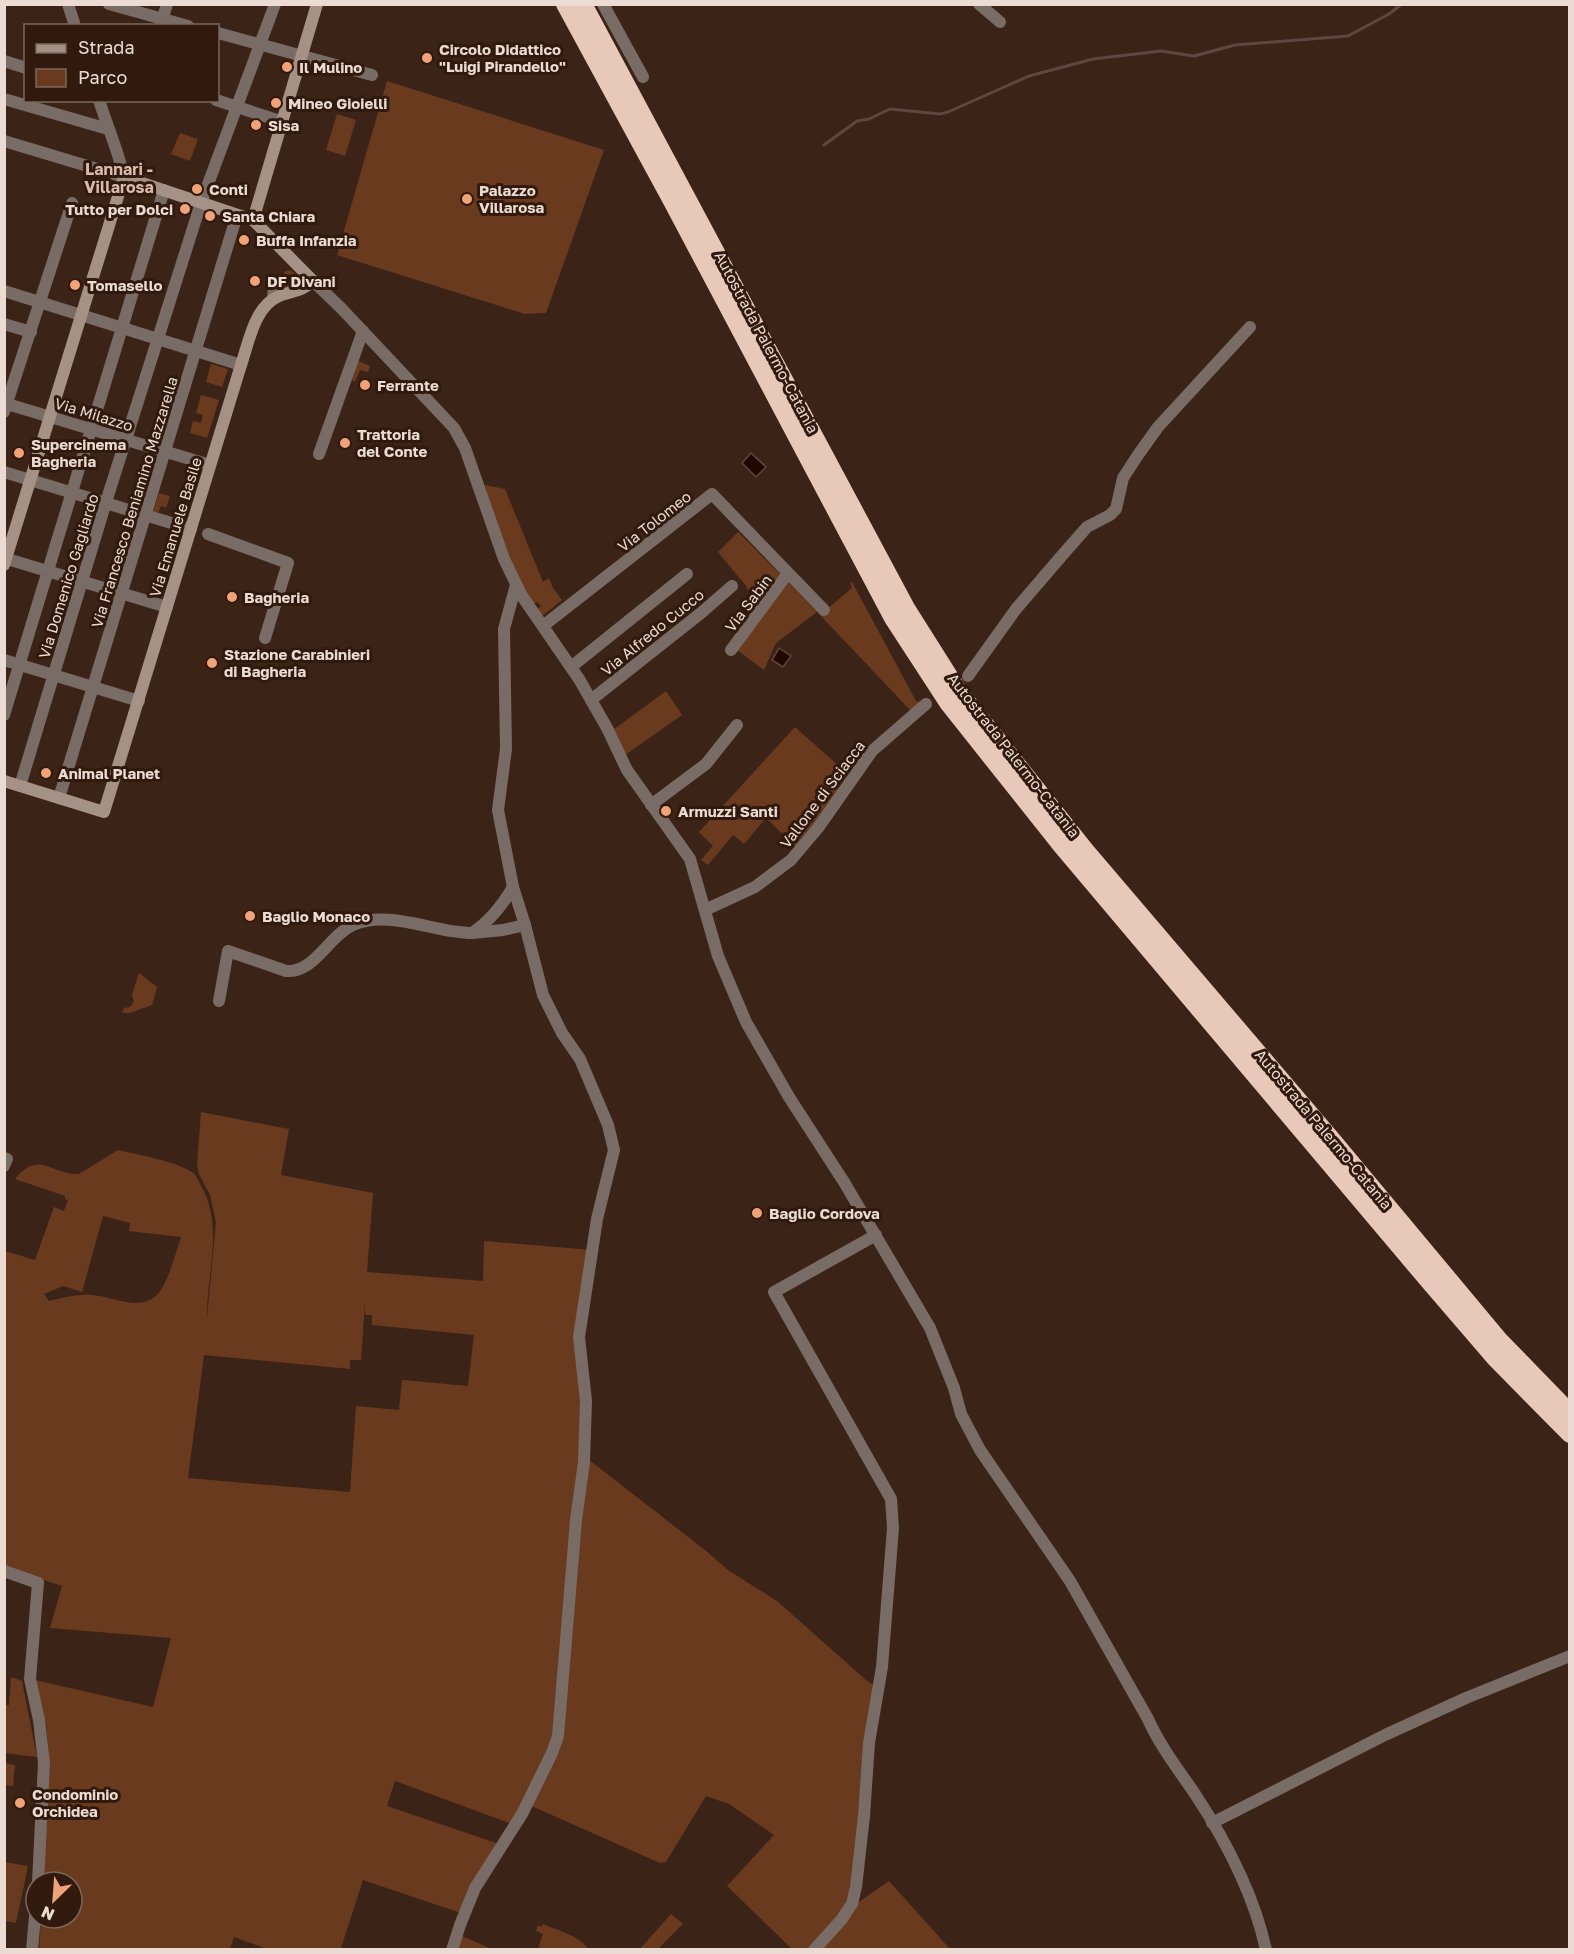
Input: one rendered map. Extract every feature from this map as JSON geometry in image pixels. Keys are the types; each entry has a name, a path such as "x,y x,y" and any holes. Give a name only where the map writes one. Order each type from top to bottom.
{"highway":[{"name":"Autostrada Palermo-Catania","path":"565,4 893,618 949,704 1061,845 1428,1280 1495,1358 1569,1434"},
{"name":"Autostrada Palermo-Catania","path":"583,4 906,608 959,692 1085,850 1333,1141 1498,1340 1569,1413"}],"main road":[{"path":"253,220 317,4"},
{"path":"5,560 124,177 253,220 313,281 306,287 271,301"},
{"name":"Via Emanuele Basile","path":"59,798 104,812 240,365 257,318 271,301"},
{"path":"4,782 59,798"}],"street":[{"path":"68,4 74,24"},
{"path":"109,4 162,22 167,4"},
{"name":"Via Domenico Gagliardo","path":"20,786 81,582 201,203 275,4"},
{"path":"603,4 643,77"},
{"path":"979,4 1000,22"},
{"path":"219,33 372,75"},
{"path":"4,61 24,67"},
{"path":"4,99 108,129"},
{"path":"219,101 283,122"},
{"path":"4,141 124,177 119,152 108,129 100,102"},
{"path":"4,715 165,190"},
{"path":"5,406 72,203"},
{"name":"Via Francesco Beniamino Mazzarella","path":"59,798 237,215"},
{"path":"313,281 454,428 465,448 504,560 516,585 591,700 627,770 690,859 718,956 746,1022 930,1328 954,1388 961,1414 980,1449 1070,1581 1158,1740 1212,1823 1250,1895 1266,1950"},
{"path":"271,301 273,285"},
{"path":"4,291 240,365"},
{"path":"4,324 30,332"},
{"path":"968,676 1016,609 1087,527 1110,516 1116,509 1124,478 1158,427 1250,327"},
{"path":"319,454 363,331"},
{"name":"Via Milazzo","path":"5,406 50,416 210,465"},
{"path":"4,472 191,529"},
{"name":"Via Tolomeo","path":"543,626 712,494 824,610"},
{"path":"208,534 288,563 265,638"},
{"path":"5,560 167,607"},
{"name":"Via Sabin","path":"731,650 788,573"},
{"path":"571,667 687,574"},
{"path":"452,1950 475,1888 522,1814 558,1736 576,1520 584,1462 585,1401 579,1337 597,1219 614,1150 608,1125 580,1059 562,1033 543,995 513,887 498,810 506,749 504,630 516,585"},
{"name":"Via Alfredo Cucco","path":"591,700 732,586"},
{"path":"4,660 139,701"},
{"name":"Vallone di Sciacca","path":"705,910 755,887 791,860 818,828 872,751 926,704"},
{"path":"651,805 706,764 737,725"},
{"path":"472,933 487,923 513,887"},
{"path":"491,918 493,928 503,930"},
{"path":"219,1001 228,951 286,971 295,971 305,968 339,935 353,925 377,920 455,933 503,930 525,925"},
{"path":"4,1158 7,1159 4,1166"},
{"path":"814,1950 842,1919 852,1904 854,1895 864,1816 869,1743 882,1667 893,1528 891,1499 774,1292 876,1235"},
{"path":"4,1571 38,1583 30,1679 39,1720 44,1763 39,1870"},
{"path":"1212,1823 1385,1735 1466,1698 1569,1656"},
{"path":"32,1950 34,1930"}],"green space":[{"path":"387,81 604,150 546,313 525,314 337,255"},
{"path":"337,114 356,120 345,156 326,150"},
{"path":"180,133 198,139 190,161 171,154"},
{"path":"290,270 298,276 294,284 281,290 284,272"},
{"path":"358,361 370,366 368,372 360,370 355,382 352,380"},
{"path":"211,364 228,369 222,387 206,382"},
{"path":"201,395 219,400 207,438 190,433 193,421 201,423 203,415 196,413"},
{"path":"485,485 505,489 543,582 549,578 562,600 541,617 538,609 541,606 537,602 534,604 510,563"},
{"path":"159,493 170,496 166,508 161,506 158,513 153,512"},
{"path":"738,532 780,574 760,600 746,588 718,552"},
{"path":"788,582 817,612 776,643 764,670 737,650"},
{"path":"852,582 916,701 921,702 911,711 820,615 852,588 850,583"},
{"path":"666,691 682,715 625,755 613,730"},
{"path":"795,727 849,775 844,782 840,779 836,783 839,789 825,811 796,847 766,818 744,844 733,835 708,865 701,860 713,846 699,832"},
{"path":"139,973 157,987 152,1005 130,1013 122,1013 124,1008 130,1007 134,1001 132,995"},
{"path":"201,1112 289,1129 281,1175 373,1193 367,1272 483,1281 484,1241 592,1250 579,1337 588,1459 728,1570 777,1601 879,1689 853,1906 889,1881 950,1949 792,1949 727,1886 774,1835 729,1804 706,1796 666,1862 660,1863 527,1804 515,1825 395,1781 387,1806 502,1845 464,1914 363,1880 341,1948 344,1949 267,1949 234,1937 230,1949 39,1949 40,1930 84,1930 84,1870 44,1870 49,1755 46,1723 35,1680 153,1707 171,1638 50,1628 62,1586 5,1567 5,1251 35,1260 54,1207 64,1211 68,1200 65,1196 15,1179 24,1170 39,1164 79,1174 118,1150 167,1162 193,1173 207,1200 212,1216 213,1250 207,1319 216,1222 210,1195 199,1174 197,1164","holes":["103,1216 130,1223 129,1231 181,1237 165,1283 158,1294 151,1300 135,1303 86,1295 49,1301 44,1294 63,1286 82,1292","365,1302 365,1315 372,1315 372,1325 474,1335 468,1386 402,1380 399,1410 356,1406 350,1492 188,1478 204,1355 350,1369 350,1360 361,1360"]},
{"path":"11,1677 22,1681 37,1757 5,1753 5,1705 9,1705"},
{"path":"5,1763 15,1765 13,1786 5,1785"},
{"path":"4,1862 28,1866 27,1870 24,1870 24,1885 16,1923 5,1921"},
{"path":"671,1914 683,1924 658,1949 640,1949"},
{"path":"543,1924 580,1940 588,1949 538,1949 543,1934 536,1931 538,1925 541,1927"},
{"path":"457,1934 492,1949 452,1950"}],"shaded area":[{"path":"751,453 766,467 756,477 742,463"},
{"path":"779,648 791,656 783,667 772,660"}],"waterway":[{"path":"824,145 857,121 869,119 890,109 940,114 1029,76 1093,59 1161,51 1194,56 1235,45 1348,36 1389,14 1402,4"}],"place":[{"name":"Circolo Didattico \"Luigi Pirandello\"","path":"427,58"},
{"name":"Il Mulino","path":"287,67"},
{"name":"Mineo Gioielli","path":"276,103"},
{"name":"Sisa","path":"256,125"},
{"name":"Conti","path":"197,189"},
{"name":"Palazzo Villarosa","path":"467,199"},
{"name":"Tutto per Dolci","path":"185,209"},
{"name":"Santa Chiara","path":"210,216"},
{"name":"Buffa Infanzia","path":"244,240"},
{"name":"DF Divani","path":"255,281"},
{"name":"Tomasello","path":"75,285"},
{"name":"Ferrante","path":"365,385"},
{"name":"Trattoria del Conte","path":"345,443"},
{"name":"Supercinema Bagheria","path":"19,453"},
{"name":"Bagheria","path":"232,597"},
{"name":"Stazione Carabinieri di Bagheria","path":"212,663"},
{"name":"Animal Planet","path":"46,773"},
{"name":"Armuzzi Santi","path":"666,811"},
{"name":"Baglio Monaco","path":"250,916"},
{"name":"Baglio Cordova","path":"757,1213"},
{"name":"Condominio Orchidea","path":"20,1803"}],"district":[{"name":"Lannari - Villarosa","path":"119,178"}]}
